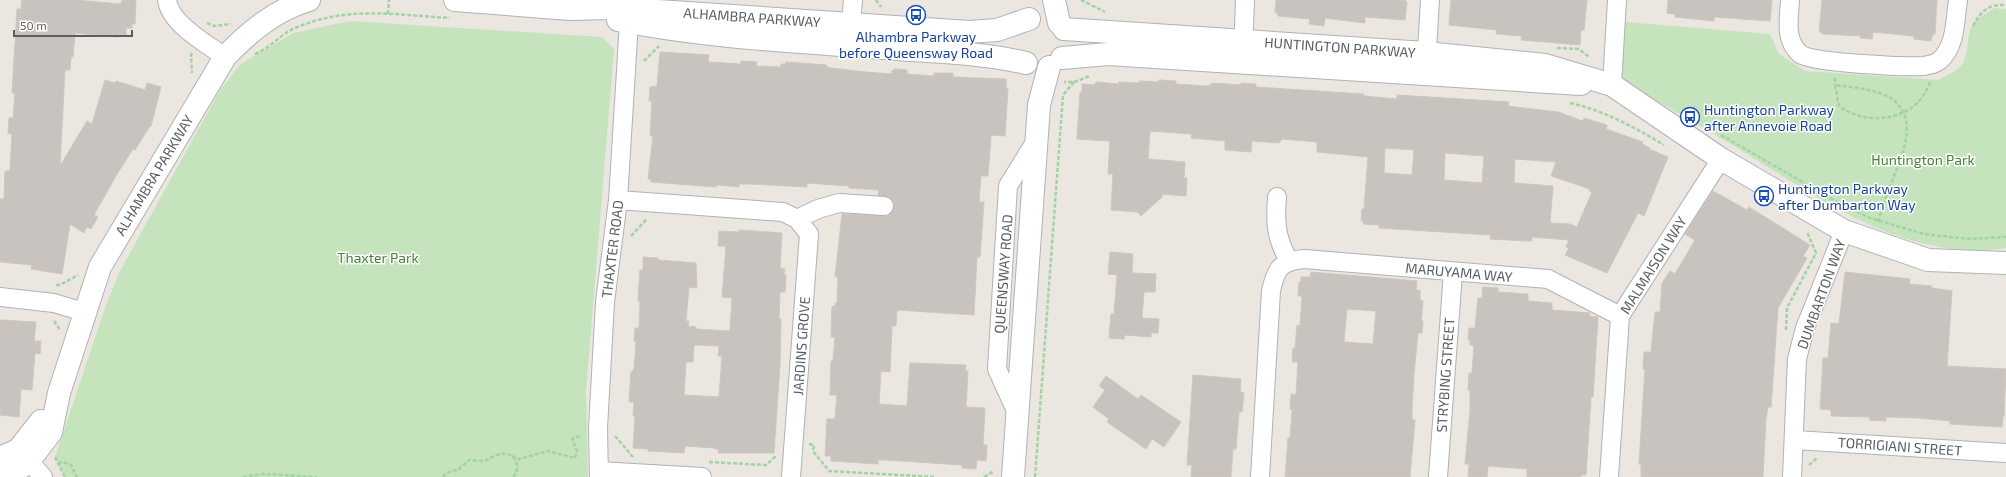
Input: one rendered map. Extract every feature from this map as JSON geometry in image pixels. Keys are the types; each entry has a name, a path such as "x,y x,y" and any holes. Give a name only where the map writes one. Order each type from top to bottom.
{"street":[{"path":"167,0 173,17 225,58"},
{"name":"ALHAMBRA PARKWAY","path":"8,477 36,469 52,432 59,393 84,312 105,256 225,58 247,34 264,22 309,0"},
{"path":"852,23 853,0"},
{"path":"1054,0 1062,26 1067,44 1042,63 1020,56 1016,40 1022,25 1036,12 1062,26"},
{"path":"1242,62 1245,0"},
{"path":"1426,64 1430,0"},
{"path":"1617,0 1612,86 1721,158 1844,231 1928,260 2006,263"},
{"path":"1790,0 1788,37 1801,56 1812,60 1829,62 1922,66 1939,61 1950,49 1958,0"},
{"name":"ALHAMBRA PARKWAY","path":"456,10 511,2 580,11 668,29 726,36 966,53 1042,63"},
{"name":"ALHAMBRA PARKWAY","path":"580,11 609,8 674,6 852,23 969,32 997,30 1036,12"},
{"name":"THAXTER ROAD","path":"599,474 598,435 605,302 618,200 629,22"},
{"name":"HUNTINGTON PARKWAY","path":"1062,26 1243,40 1426,64 1545,83 1612,86"},
{"name":"HUNTINGTON PARKWAY","path":"1042,63 1108,54 1242,62 1426,64"},
{"name":"QUEENSWAY ROAD","path":"1004,474 1017,413 1042,63"},
{"name":"MALMAISON WAY","path":"1609,477 1620,316 1721,158"},
{"path":"1260,477 1271,291 1275,273 1289,261 1281,247 1276,233 1277,197"},
{"path":"618,200 783,212 797,219 818,209 839,203 884,206"},
{"name":"JARDINS GROVE","path":"791,477 809,234 797,219"},
{"name":"DUMBARTON WAY","path":"1792,477 1795,440 1797,359 1805,328 1844,231"},
{"name":"MARUYAMA WAY","path":"1289,261 1304,259 1548,279 1620,316"},
{"name":"STRYBING STREET","path":"1438,477 1453,272"},
{"path":"0,297 54,303 84,312"},
{"name":"ALHAMBRA PARKWAY","path":"0,458 18,450 40,423 59,393"},
{"name":"TORRIGIANI STREET","path":"1795,440 2006,453"},
{"path":"599,474 702,469"}],"path":[{"path":"388,14 390,0"},
{"path":"250,56 262,52 292,30 330,16 357,12 388,14 456,10"},
{"path":"203,21 214,26 230,25 236,20"},
{"path":"189,78 193,71 191,55 214,26"},
{"path":"627,62 642,62 661,44"},
{"path":"1835,73 1836,98 1839,106 1846,112 1858,116 1882,118 1904,113 1916,104 1925,93 1932,79 1925,79"},
{"path":"1074,82 1093,74"},
{"path":"1835,85 1888,97 1898,104 1904,113 1907,125 1904,152 1884,201 1872,241"},
{"path":"1566,102 1589,108 1626,123 1666,146"},
{"path":"614,235 630,236 650,217"},
{"path":"53,285 60,285 81,273"},
{"path":"51,317 62,334"},
{"path":"443,477 446,473 459,469 469,460 485,460 499,454 512,456 519,459 548,451 575,458 577,451 572,439 577,436 615,436 633,457 640,457"},
{"path":"702,469 766,466 782,450 783,442 814,445 813,451 829,471 935,477"},
{"path":"58,450 55,457 65,477"},
{"path":"512,456 517,464 516,474 513,477"},
{"path":"58,463 63,462 71,466 77,477"},
{"path":"994,464 1004,474"},
{"path":"243,477 263,474 317,477"},
{"path":"984,477 1004,474"},
{"path":"994,477 1004,474"}],"green space":[{"name":"Huntington Park","path":"1995,8 2006,9 2006,248 1968,250 1932,245 1897,236 1862,221 1829,204 1720,137 1621,80 1625,22 1770,34 1779,54 1805,71 1939,80 1956,70 1962,64 1966,54 1969,34 1973,25 1983,15"},
{"name":"Thaxter Park","path":"350,21 602,37 614,49 586,392 588,477 65,477 55,457 105,308 120,271 220,90 241,64 293,33"}],"building":[{"path":"22,0 75,0 121,4 122,0 136,0 135,24 132,24 132,28 126,28 126,35 118,34 118,37 75,33 73,57 71,57 70,70 65,70 60,166 87,121 92,124 105,80 115,83 116,81 145,90 147,83 161,87 151,126 135,150 133,149 117,174 94,215 98,217 91,229 87,227 84,233 70,224 62,274 31,269 32,265 0,262 0,199 4,199 5,171 10,171 12,134 8,133 9,118 13,118 15,93 12,93 17,9 21,9"},
{"path":"1276,0 1405,0 1407,2 1405,20 1365,17 1365,23 1325,18 1324,26 1309,24 1310,19 1278,16 1278,13 1275,13"},
{"path":"1451,0 1587,0 1584,30 1581,30 1580,45 1521,40 1522,36 1496,34 1497,30 1449,25"},
{"path":"1668,0 1772,0 1770,21 1714,17 1714,21 1675,17 1675,14 1667,13"},
{"path":"1822,0 1937,0 1935,34 1933,34 1931,41 1914,39 1914,36 1873,32 1872,39 1860,38 1861,36 1822,34 1822,32 1819,32"},
{"path":"660,52 709,55 708,62 741,64 741,61 757,62 756,66 781,67 781,64 786,64 786,62 827,65 827,67 830,68 866,72 892,74 892,71 895,69 907,70 907,74 934,76 934,73 953,73 953,77 1006,79 1006,88 1008,88 1005,136 991,135 988,176 981,176 979,202 984,202 980,257 977,257 974,315 897,310 896,326 892,326 890,372 881,371 879,404 907,406 910,363 966,365 965,371 968,371 966,407 985,408 983,445 987,445 986,461 977,460 976,469 962,468 962,465 887,460 878,460 878,464 831,461 831,456 825,456 827,419 835,419 837,395 830,395 831,361 833,361 835,337 831,337 832,306 835,307 835,303 837,303 838,277 835,277 842,214 888,216 893,211 894,202 889,197 878,195 879,190 849,188 849,186 807,183 807,187 739,184 739,187 717,185 716,187 651,182 651,179 648,179 653,136 650,136 652,101 649,101 650,87 657,86"},
{"path":"1159,80 1176,81 1176,84 1208,86 1212,83 1241,85 1241,83 1256,84 1256,87 1364,94 1364,96 1397,99 1397,95 1509,102 1508,106 1558,112 1583,121 1584,118 1607,125 1606,129 1643,142 1642,144 1650,148 1649,149 1668,157 1644,216 1638,213 1607,273 1565,255 1569,248 1566,247 1569,240 1532,237 1532,241 1490,239 1491,235 1379,228 1379,225 1363,224 1364,221 1361,221 1362,209 1364,209 1368,157 1317,152 1317,142 1282,139 1279,143 1252,141 1251,152 1225,150 1225,141 1191,138 1192,134 1150,131 1148,159 1185,162 1184,178 1187,178 1186,196 1162,194 1162,197 1141,216 1137,212 1111,210 1113,174 1108,174 1110,141 1077,139 1080,92 1082,92 1082,84 1095,85 1096,82 1119,84 1119,82 1139,83 1139,81 1159,82","holes":["1385,148 1414,150 1412,175 1384,173","1445,153 1484,156 1482,183 1444,180","1515,159 1556,162 1551,176 1590,189 1589,191 1592,192 1577,227 1570,224 1550,223 1553,186 1514,183"]},
{"path":"1713,191 1747,210 1749,207 1810,245 1803,256 1807,258 1778,308 1771,407 1768,407 1766,418 1763,477 1641,477 1641,465 1639,464 1645,369 1643,369 1644,352 1651,352 1655,312 1660,312 1662,283 1670,271 1675,274 1695,240 1685,234"},
{"path":"739,230 782,233 780,268 785,269 784,275 786,275 785,292 780,292 780,364 774,453 718,453 719,450 714,448 685,446 684,453 648,451 648,449 633,448 635,416 633,416 634,402 629,402 631,372 634,369 636,343 634,340 635,328 639,328 640,301 638,301 640,270 643,270 643,257 658,258 658,260 696,263 697,288 689,287 686,321 689,321 688,326 696,327 696,329 730,331 732,298 722,297 726,246 718,246 719,231 739,232","holes":["694,345 719,346 718,356 722,356 719,397 684,395 686,362 693,362"]},
{"path":"1110,252 1133,254 1132,273 1156,274 1155,292 1144,292 1142,318 1159,319 1158,333 1151,333 1151,337 1125,335 1124,339 1109,338 1111,314 1114,314 1117,275 1108,274"},
{"path":"1311,272 1417,281 1416,290 1420,290 1420,300 1423,301 1421,321 1423,321 1422,333 1418,333 1414,374 1412,420 1415,420 1410,477 1285,477 1292,412 1292,409 1290,409 1291,394 1296,395 1298,362 1292,362 1297,325 1300,326 1302,296 1298,296 1299,282 1301,282 1301,277 1310,277","holes":["1347,309 1376,311 1373,344 1344,342"]},
{"path":"1845,272 1910,279 1909,284 1932,286 1932,288 1952,291 1947,366 2006,369 2004,416 2002,427 1950,424 1950,421 1919,418 1886,417 1886,421 1869,420 1870,417 1831,416 1831,410 1820,409 1823,358 1828,358 1831,323 1839,324"},
{"path":"1483,287 1498,288 1498,292 1528,294 1528,301 1552,303 1552,310 1590,313 1589,316 1598,317 1586,475 1581,475 1581,477 1527,477 1527,469 1488,466 1487,477 1468,477 1469,464 1465,464 1470,411 1470,390 1468,390 1469,373 1472,373 1474,345 1470,345 1470,340 1468,340 1469,328 1475,328 1478,298 1482,298"},
{"path":"0,320 36,322 34,341 41,341 40,354 35,353 32,390 21,389 19,417 0,415"},
{"path":"1193,375 1241,379 1240,392 1244,393 1242,412 1239,412 1236,449 1233,449 1231,477 1191,477 1192,465 1187,465"},
{"path":"1106,376 1138,399 1141,395 1181,422 1164,447 1152,439 1146,449 1107,422 1109,419 1093,407 1105,390 1099,386"}],"place":[{"name":"Alhambra Parkway before Queensway Road","path":"916,15"},
{"name":"Huntington Parkway after Annevoie Road","path":"1690,117"},
{"name":"Huntington Parkway after Dumbarton Way","path":"1764,196"}]}
